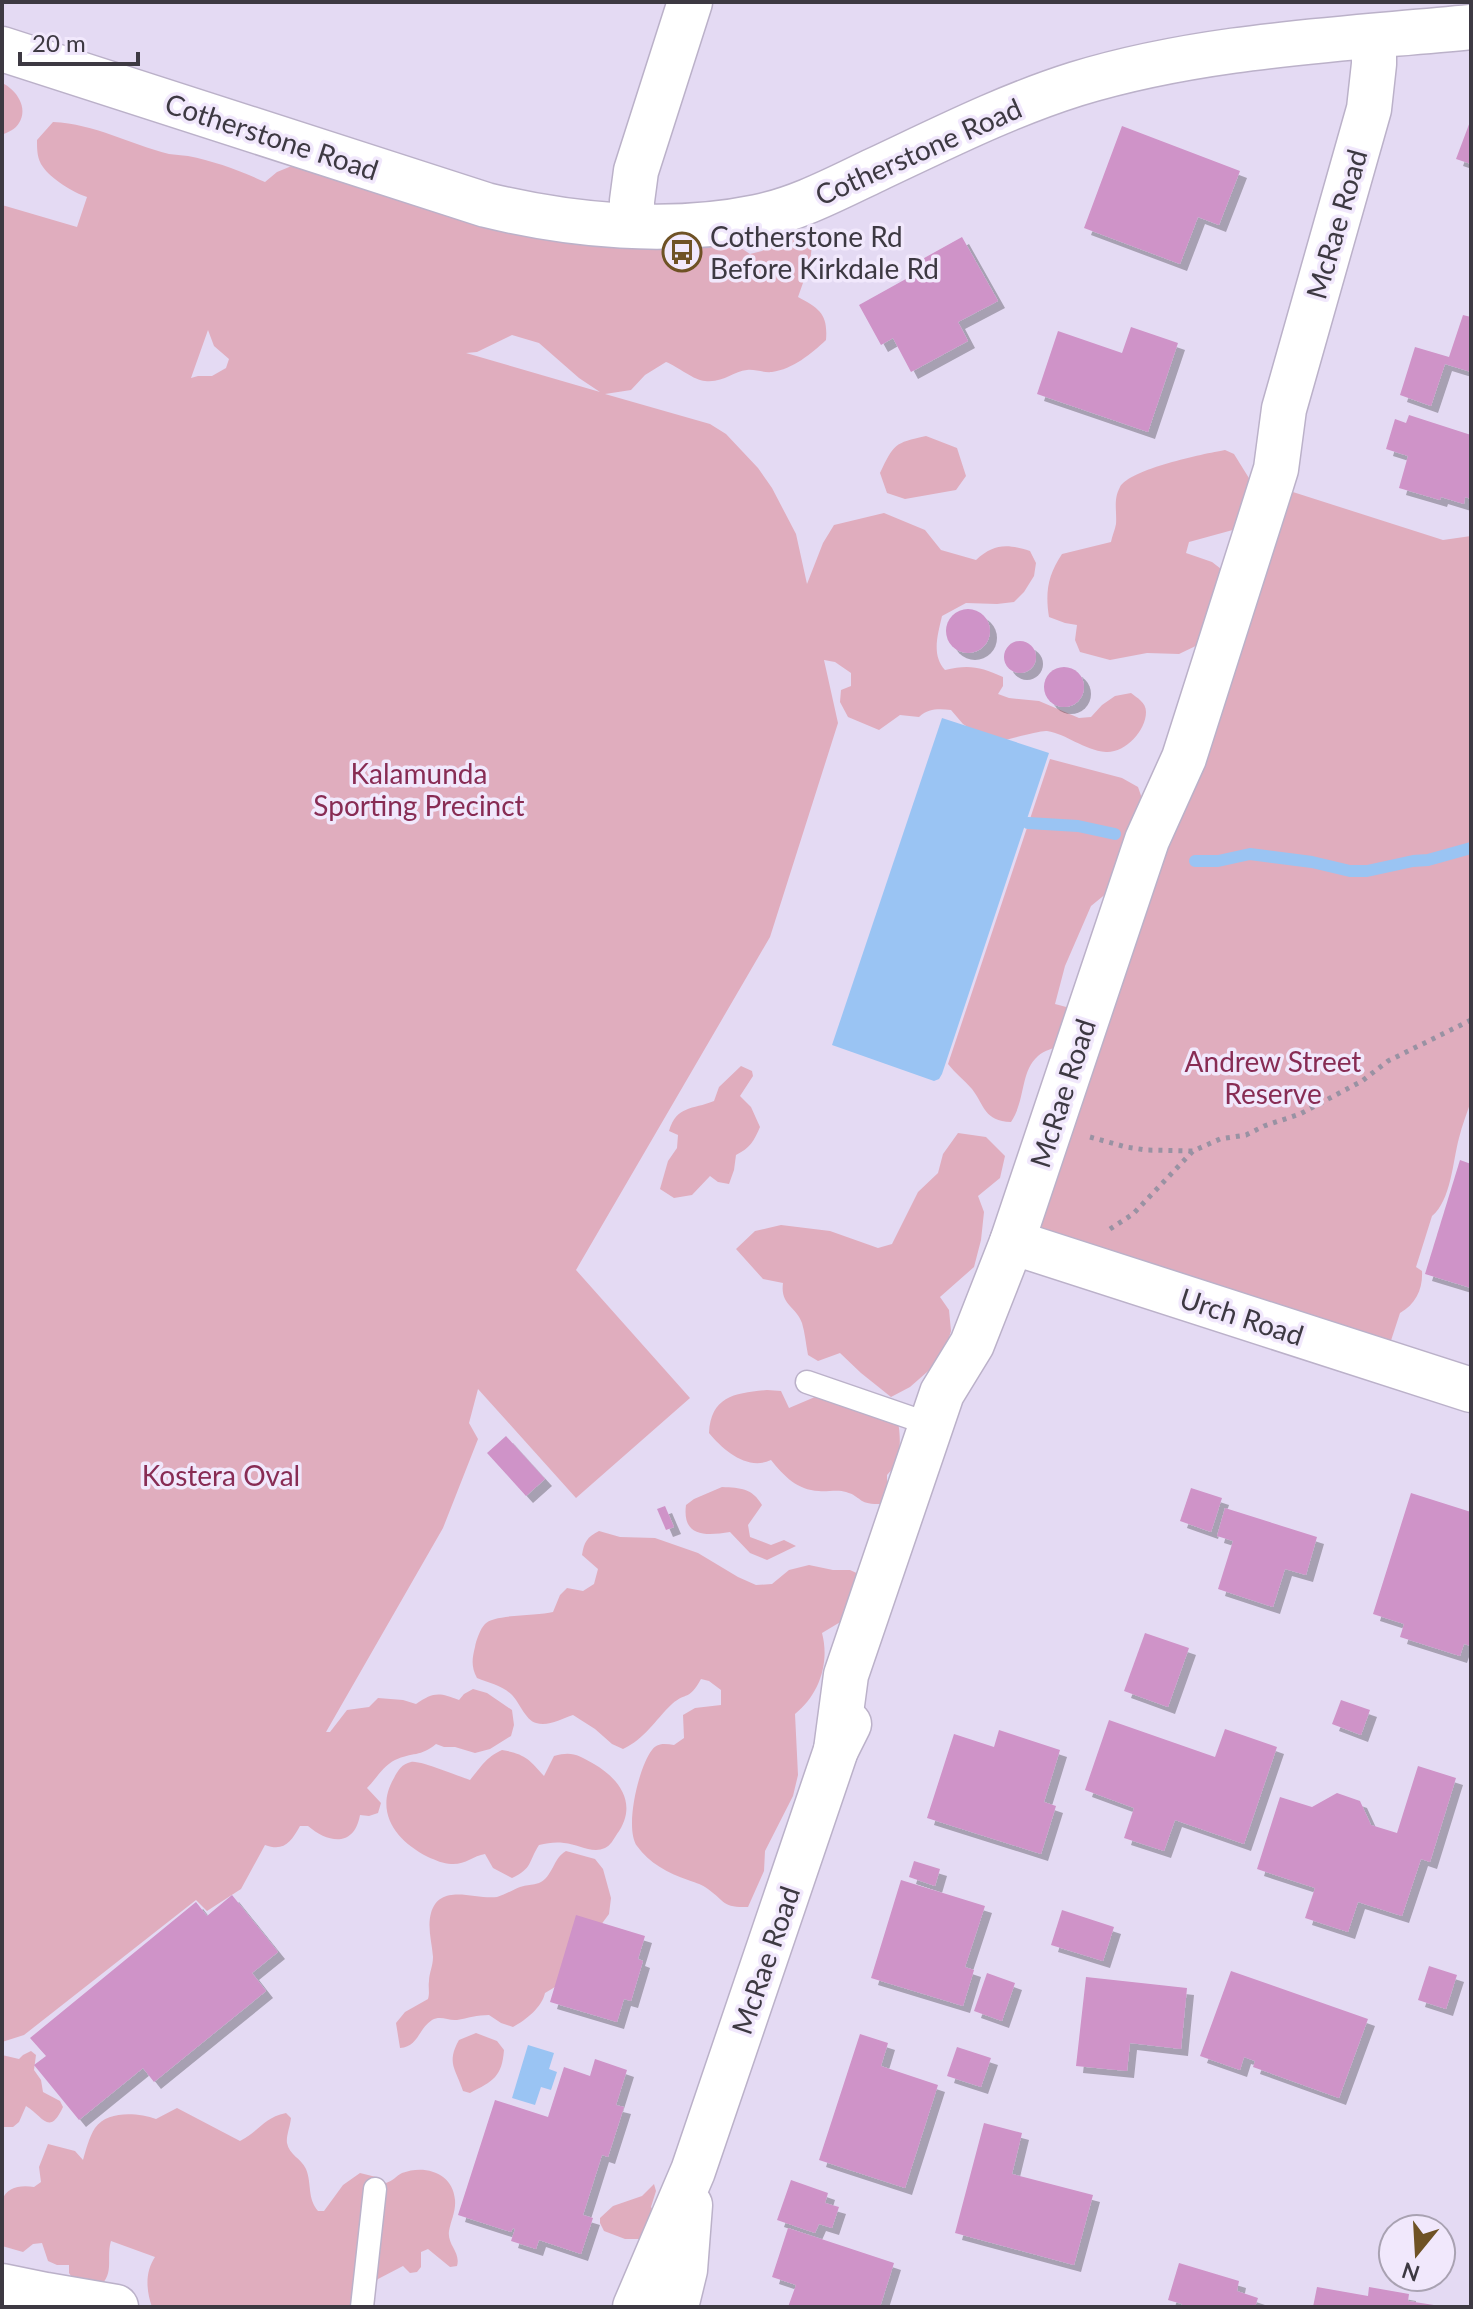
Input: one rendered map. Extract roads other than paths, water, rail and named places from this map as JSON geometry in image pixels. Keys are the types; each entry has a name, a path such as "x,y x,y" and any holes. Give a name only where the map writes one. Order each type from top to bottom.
{"street":[{"path":"632,225 636,171 690,2"},
{"name":"Cotherstone Road","path":"2,49 486,205 564,221 632,225 708,224 758,217 805,202 1009,109 1074,85 1143,65 1286,45 1471,27"},
{"name":"McRae Road","path":"836,1750 846,1675 942,1393 972,1344 1012,1242 1147,840 1184,758 1276,469 1284,409 1369,109 1374,37"},
{"name":"Urch Road","path":"1012,1242 1471,1390"},
{"name":"McRae Road","path":"635,2307 693,2171 836,1750 868,1684 964,1406 972,1344"},
{"name":"McRae Road","path":"676,2307 685,2270 693,2171"},
{"path":"2,2286 116,2307"}],"lane":[{"path":"807,1382 932,1425"},
{"path":"362,2307 375,2189"}],"water":[{"path":"942,718 1049,753 942,1074 934,1081 832,1045"},
{"path":"528,2045 554,2053 549,2069 557,2072 551,2090 541,2087 535,2105 512,2098"}],"waterway":[{"path":"1028,823 1078,826 1115,834"},
{"path":"1195,861 1218,861 1250,854 1312,862 1350,871 1367,871 1428,860 1471,848"}],"place":[{"name":"Cotherstone Rd Before Kirkdale Rd","path":"682,252"}],"park label":[{"name":"Kalamunda Sporting Precinct","path":"419,789"},
{"name":"Andrew Street Reserve","path":"1273,1077"},
{"name":"Kostera Oval","path":"221,1475"}]}
